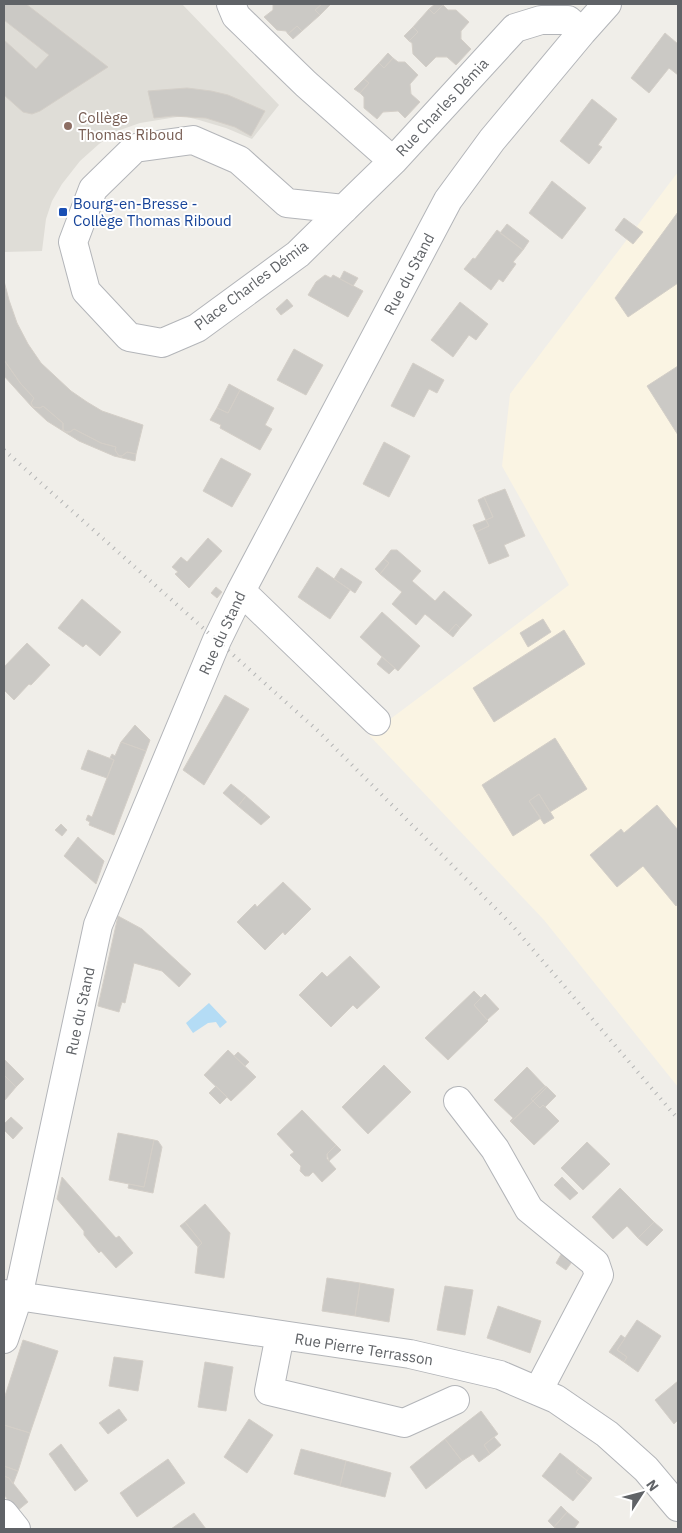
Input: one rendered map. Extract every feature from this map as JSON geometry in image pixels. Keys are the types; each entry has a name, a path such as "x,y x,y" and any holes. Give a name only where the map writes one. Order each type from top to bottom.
{"street":[{"name":"Rue Charles Démia","path":"231,4 236,16 306,84 393,161 515,28 541,20 568,20 582,32"},
{"name":"Rue du Stand","path":"4,1339 11,1295 98,925 217,640 241,591 448,200 492,140 607,4"},
{"name":"Place Charles Démia","path":"344,209 287,202 239,160 192,140 135,148 93,189 73,242 86,292 129,337 162,343 197,328 298,254 344,209 393,161"},
{"path":"241,591 376,721"},
{"path":"458,1100 495,1149 529,1208 595,1263 598,1275 538,1391"},
{"name":"Rue Pierre Terrasson","path":"11,1295 410,1354 500,1375 556,1399 607,1434 646,1469 678,1507"},
{"path":"280,1335 269,1391 404,1423 455,1400"},
{"path":"4,1514 16,1529"}],"shaded area":[{"name":"Collège Thomas Riboud","path":"4,4 182,4 279,105 252,139 226,128 183,116 140,123 120,130 99,144 80,161 62,184 52,201 46,219 42,251 4,252"},
{"path":"678,172 678,1087 544,920 369,735 569,585 502,466 510,394"}],"water":[{"path":"209,1003 227,1022 220,1028 216,1022 208,1023 193,1033 186,1023"}],"building":[{"path":"4,4 26,4 108,67 40,111 32,114 23,112 4,95 4,40 36,69 49,55 4,20"},
{"path":"273,4 322,4 315,10 320,15 302,31 297,26 288,34 286,31 277,30 264,17 273,10"},
{"path":"322,4 330,5 320,15 315,10"},
{"path":"435,4 443,5 434,14 429,9"},
{"path":"443,5 448,10 456,10 469,22 461,31 461,39 471,49 456,65 447,57 436,57 426,67 413,54 412,43 409,41 418,32 413,27 429,9 434,14"},
{"path":"297,26 302,31 293,39 288,34"},
{"path":"413,27 418,32 409,41 404,36"},
{"path":"665,33 678,44 678,75 669,68 649,93 631,78"},
{"path":"388,53 393,58 384,68 379,63"},
{"path":"393,58 398,62 405,62 418,75 410,84 411,94 420,102 405,118 398,111 383,112 377,119 364,108 364,97 360,93 369,83 364,79 379,63 384,68"},
{"path":"364,79 369,83 360,93 354,89"},
{"path":"187,88 228,95 265,111 251,136 235,127 206,118 173,116 154,118 148,91"},
{"path":"592,99 617,119 598,145 602,147 589,164 560,141"},
{"path":"552,181 586,208 562,239 529,213"},
{"path":"678,212 678,283 628,317 615,298"},
{"path":"624,218 643,232 633,244 615,230"},
{"path":"507,224 529,241 523,250 500,233"},
{"path":"497,230 523,250 513,262 516,264 503,282 499,279 491,290 464,269 473,258 475,259"},
{"path":"344,271 358,278 353,286 340,279"},
{"path":"325,275 331,278 333,275 363,291 348,317 308,295 316,282"},
{"path":"4,281 17,323 41,363 71,391 87,402 102,411 143,425 136,454 127,452 119,456 115,450 116,447 101,443 74,429 66,432 63,430 63,423 43,406 40,408 33,407 31,403 34,398 21,384 4,360"},
{"path":"287,299 293,306 281,315 276,309"},
{"path":"460,302 488,324 476,340 469,335 453,357 431,340"},
{"path":"294,349 323,365 306,395 277,380"},
{"path":"4,360 21,384 34,398 31,403 33,407 40,408 43,406 63,423 63,430 66,432 74,429 101,443 116,447 115,450 119,456 127,452 136,454 135,461 114,456 79,441 47,421 32,407 4,376"},
{"path":"413,363 444,380 437,393 429,389 414,417 391,406"},
{"path":"678,366 678,435 647,386"},
{"path":"229,384 240,390 228,413 217,408"},
{"path":"240,390 274,408 265,425 272,429 260,450 220,428 221,425 210,420 217,408 228,413"},
{"path":"384,442 410,456 389,497 363,484"},
{"path":"221,458 251,474 232,507 203,491"},
{"path":"505,489 525,536 504,545 509,556 489,564 476,532 489,526 486,520 493,517 484,497"},
{"path":"484,497 493,517 486,520 478,500"},
{"path":"486,520 489,526 476,532 473,525"},
{"path":"208,538 222,551 189,588 175,574 178,572 172,567 181,557 187,562"},
{"path":"391,550 397,550 421,571 412,581 435,601 444,591 472,615 460,628 456,624 448,633 425,614 416,625 392,604 402,592 380,574 389,563 384,559"},
{"path":"384,559 389,563 380,574 375,569"},
{"path":"317,567 350,590 330,619 298,597"},
{"path":"341,568 362,582 355,593 334,579"},
{"path":"216,587 222,592 217,598 211,593"},
{"path":"82,599 121,632 100,656 86,644 83,647 58,628"},
{"path":"382,612 420,646 398,671 360,637"},
{"path":"543,619 551,632 528,647 520,633"},
{"path":"456,624 460,628 453,637 448,633"},
{"path":"564,630 585,664 494,722 473,688"},
{"path":"27,643 50,665 14,700 4,690 4,667"},
{"path":"382,657 395,668 389,674 377,664"},
{"path":"225,695 249,709 204,785 183,770"},
{"path":"135,725 150,740 146,751 121,742"},
{"path":"555,738 587,789 550,812 539,794 529,801 541,818 513,836 482,785"},
{"path":"121,742 146,751 114,835 89,825 90,822 86,820 88,815 92,817 114,760 110,758 112,754 115,756"},
{"path":"88,750 114,760 107,778 81,769"},
{"path":"231,784 246,796 238,806 223,793"},
{"path":"539,794 554,818 544,824 529,801"},
{"path":"246,796 270,817 261,825 238,806"},
{"path":"657,805 678,830 678,903 676,906 643,866 617,887 590,855 621,829 624,833"},
{"path":"61,824 67,830 62,836 55,830"},
{"path":"78,837 104,861 96,884 64,856"},
{"path":"283,882 311,909 285,935 283,932 265,950 237,922 255,904 257,907"},
{"path":"118,916 142,929 191,974 179,987 162,971 134,963 125,1003 122,1002 119,1012 98,1006"},
{"path":"350,956 380,987 357,1009 353,1005 331,1027 299,995 322,972 327,977"},
{"path":"474,991 481,998 474,1005 488,1021 448,1060 425,1038"},
{"path":"485,994 499,1009 487,1020 474,1005"},
{"path":"228,1050 256,1077 231,1101 204,1075"},
{"path":"238,1052 249,1062 245,1066 234,1056"},
{"path":"4,1059 24,1079 16,1087 4,1075"},
{"path":"384,1065 411,1092 368,1134 342,1107"},
{"path":"527,1067 545,1086 531,1099 533,1101 511,1122 513,1118 494,1100"},
{"path":"4,1075 16,1087 5,1100 4,1099"},
{"path":"216,1086 227,1097 220,1104 209,1093"},
{"path":"545,1086 547,1087 533,1101 531,1099"},
{"path":"547,1087 556,1096 545,1107 543,1105 540,1108 533,1101"},
{"path":"533,1101 540,1108 543,1105 559,1121 534,1145 511,1122"},
{"path":"302,1110 336,1145 327,1154 327,1159 336,1169 322,1182 313,1172 309,1176 305,1176 300,1171 301,1166 290,1155 294,1152 277,1134"},
{"path":"11,1117 23,1128 13,1139 4,1130 4,1124"},
{"path":"118,1133 154,1140 144,1187 109,1180"},
{"path":"154,1140 158,1141 162,1147 153,1193 128,1188 129,1184 144,1187"},
{"path":"587,1142 610,1164 583,1190 561,1168"},
{"path":"336,1145 341,1150 329,1161 327,1154"},
{"path":"62,1177 116,1238 119,1236 133,1253 116,1268 101,1251 99,1253 84,1235 84,1231 57,1199"},
{"path":"562,1177 578,1193 570,1200 554,1185"},
{"path":"620,1188 654,1222 638,1238 627,1226 613,1239 592,1217"},
{"path":"205,1204 230,1233 224,1278 195,1273 198,1247 202,1243 185,1222"},
{"path":"185,1222 202,1243 198,1247 180,1226"},
{"path":"654,1222 663,1230 647,1246 638,1238"},
{"path":"563,1251 574,1259 566,1270 556,1263"},
{"path":"327,1278 360,1283 355,1316 322,1311"},
{"path":"360,1283 394,1289 389,1322 355,1316"},
{"path":"445,1286 473,1290 465,1335 437,1330"},
{"path":"498,1306 541,1321 530,1353 487,1338"},
{"path":"637,1320 661,1336 638,1372 624,1362 627,1357 617,1350"},
{"path":"621,1335 625,1338 617,1350 627,1357 624,1362 609,1352"},
{"path":"23,1340 58,1351 30,1433 4,1425 4,1399"},
{"path":"114,1357 143,1361 138,1391 109,1386"},
{"path":"205,1362 233,1367 226,1411 198,1407"},
{"path":"678,1381 678,1420 674,1424 655,1400"},
{"path":"119,1409 127,1420 108,1434 99,1423"},
{"path":"481,1411 498,1434 484,1445 490,1454 479,1462 473,1454 462,1461 445,1439"},
{"path":"249,1419 273,1435 247,1473 224,1457"},
{"path":"4,1425 30,1433 18,1471 4,1466"},
{"path":"494,1437 501,1445 490,1454 484,1445"},
{"path":"445,1439 462,1461 426,1489 410,1467"},
{"path":"61,1444 88,1481 75,1491 49,1454"},
{"path":"301,1449 346,1461 340,1486 294,1474"},
{"path":"560,1453 579,1468 576,1472 589,1482 573,1501 542,1476"},
{"path":"168,1459 185,1483 137,1517 120,1493"},
{"path":"346,1461 391,1473 385,1497 340,1486"},
{"path":"4,1466 18,1471 13,1484 9,1478 4,1476"},
{"path":"579,1468 592,1478 589,1482 576,1472"},
{"path":"4,1476 9,1478 28,1502 17,1511 4,1495"},
{"path":"561,1506 567,1512 554,1527 548,1521"},
{"path":"567,1512 579,1522 574,1529 557,1529 554,1527"},
{"path":"194,1513 206,1529 171,1529"}],"railway":[{"path":"4,450 317,730 511,924 678,1119"}],"place":[{"name":"Collège Thomas Riboud","path":"68,126"},
{"name":"Bourg-en-Bresse - Collège Thomas Riboud","path":"63,212"}]}
